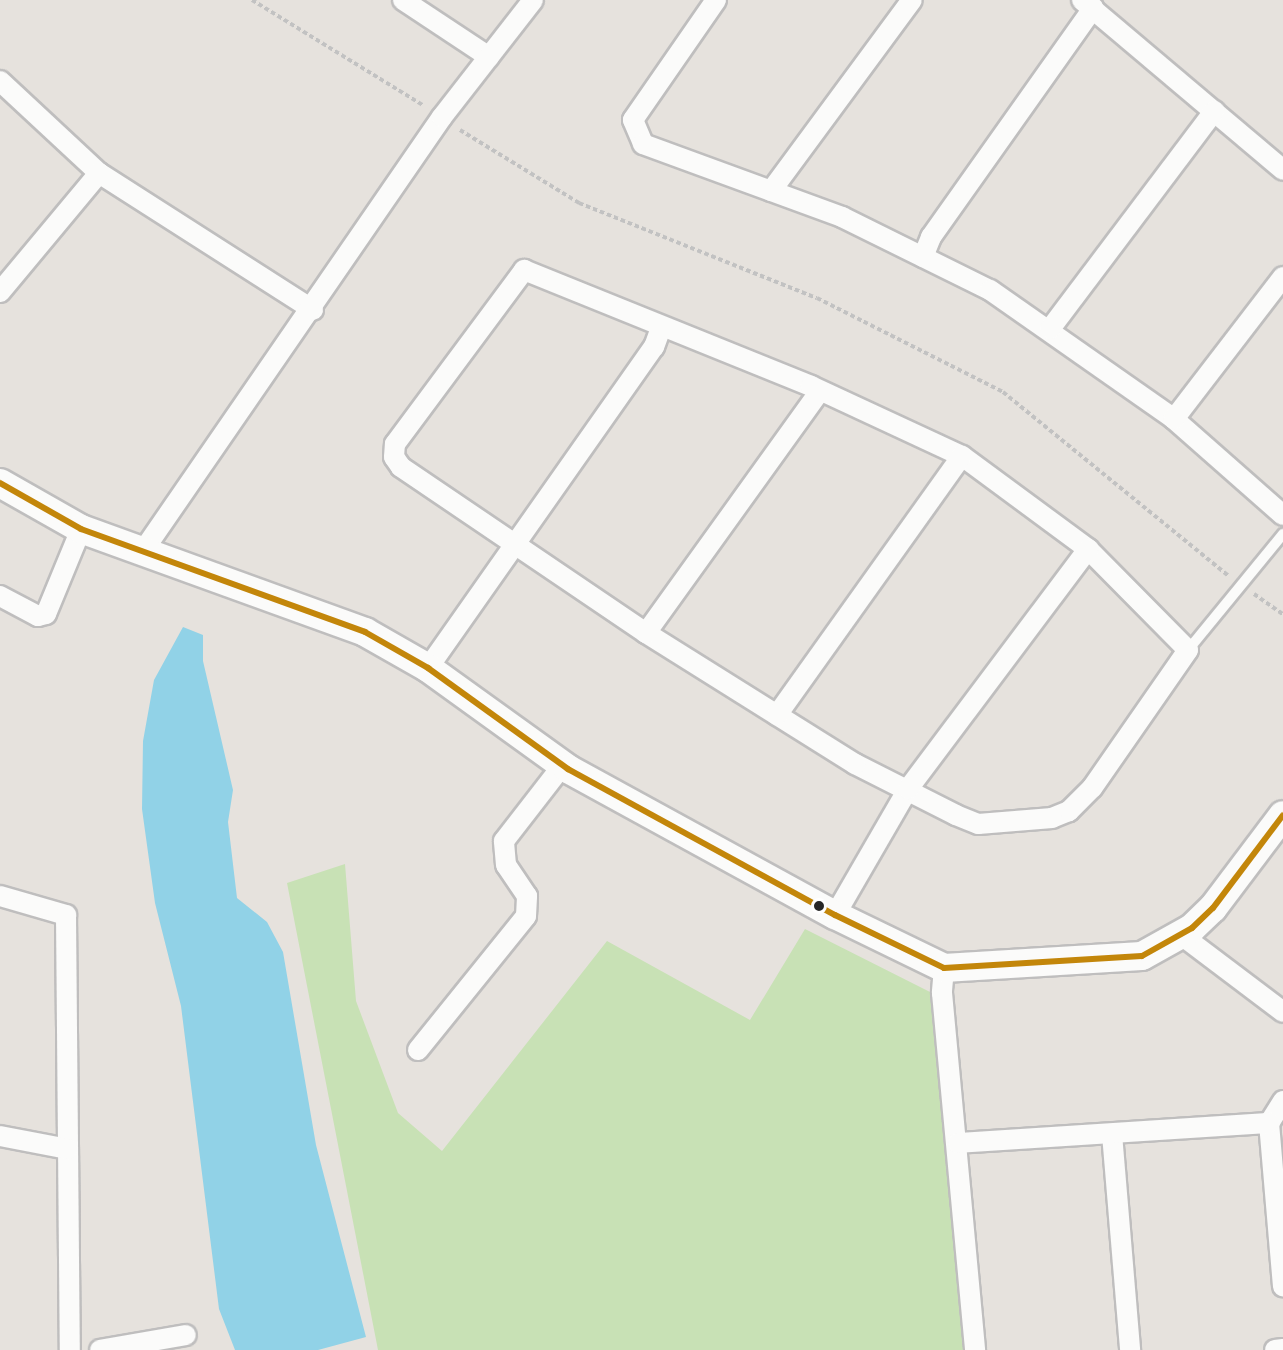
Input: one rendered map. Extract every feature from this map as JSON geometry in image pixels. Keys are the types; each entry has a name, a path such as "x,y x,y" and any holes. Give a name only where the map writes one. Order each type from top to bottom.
{"street":[{"path":"404,0 489,57"},
{"path":"143,552 313,310 442,117 533,0"},
{"path":"716,0 633,120 643,144 842,217 923,257 1050,329 1174,419 1283,515"},
{"path":"771,191 912,0"},
{"path":"923,257 931,237 1088,4 1283,170"},
{"path":"0,81 99,173 313,310"},
{"path":"1050,329 1214,111"},
{"path":"0,292 99,173"},
{"path":"524,270 661,328 820,391 962,456 1088,549 1188,650 1092,788 1069,811 978,824 908,789 777,715 512,547 401,466 394,458 396,444 524,270"},
{"path":"1174,419 1283,277"},
{"path":"428,668 654,347 661,328"},
{"path":"646,633 820,391"},
{"path":"777,715 962,456"},
{"path":"0,483 81,529 315,610 428,668 563,765 835,915 944,968 1142,956 1180,934 1213,908 1283,815"},
{"path":"0,596 38,616 46,614 81,529"},
{"path":"835,915 908,789 1088,549"},
{"path":"418,1050 526,916 527,896 506,865 504,841 563,765"},
{"path":"0,896 66,915 70,1350"},
{"path":"1180,934 1283,1012"},
{"path":"944,968 942,993 958,1143 975,1350"},
{"path":"1283,1101 1269,1123 1283,1286"},
{"path":"958,1143 1269,1123"},
{"path":"1112,1134 1130,1350"},
{"path":"0,1136 68,1149"},
{"path":"100,1350 186,1335"},
{"path":"1275,1350 1283,1349"}],"lane":[{"path":"1188,650 1283,534"}],"path":[{"path":"252,0 579,204 817,298 1003,392 1242,586 1283,614"}],"green space":[{"path":"345,864 356,1001 398,1113 442,1151 607,941 750,1020 805,929 930,992 966,1350 378,1350 287,883"}],"water":[{"path":"183,627 203,635 203,661 233,790 228,822 237,898 267,922 283,952 316,1145 366,1337 318,1350 235,1350 219,1309 181,1006 155,903 142,809 143,741 154,680"}],"transit line":[{"path":"0,483 81,529 365,632 428,668 568,769 835,915 944,968 1142,956 1192,928 1213,908 1283,815"}]}
